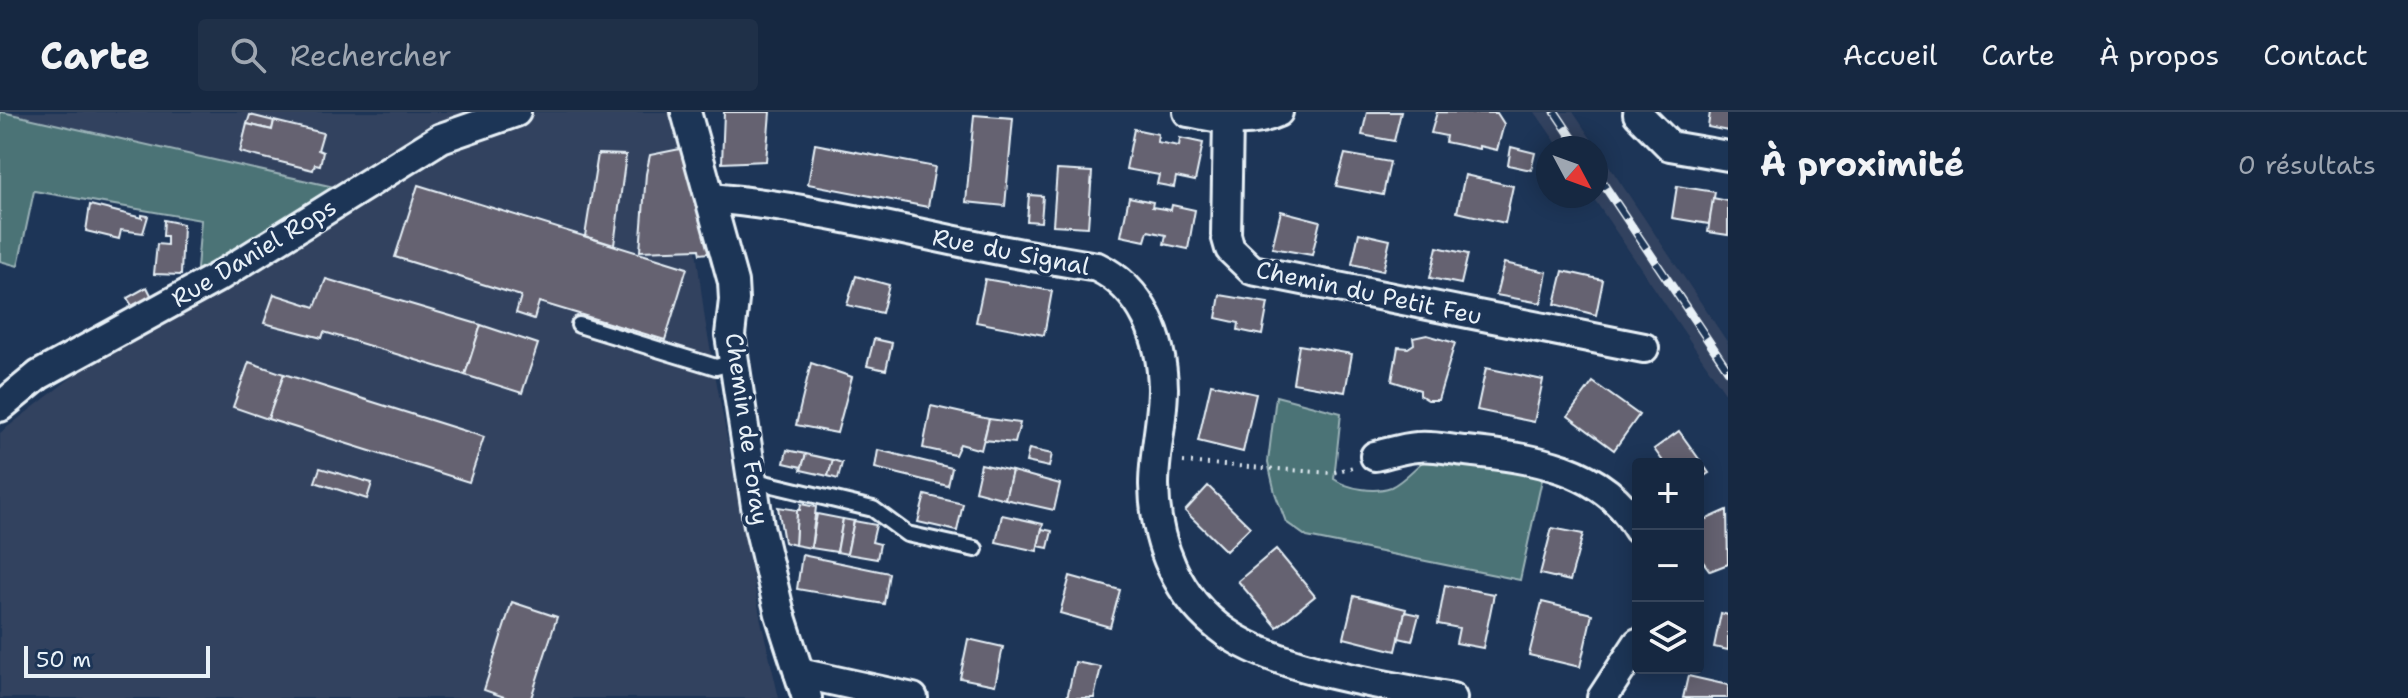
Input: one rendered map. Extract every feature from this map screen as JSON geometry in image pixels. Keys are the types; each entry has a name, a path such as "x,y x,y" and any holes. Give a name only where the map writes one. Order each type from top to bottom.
{"street":[{"name":"Rue Daniel Rops","path":"0,407 39,375 218,277 472,118 516,112"},
{"name":"Chemin de Foray","path":"686,112 733,282 730,335 759,526 780,614 803,685"},
{"path":"1188,112 1259,121 1278,112"},
{"path":"1638,114 1670,146 1728,156"},
{"name":"Chemin du Petit Feu","path":"1228,119 1226,235 1230,249 1240,262 1252,270 1644,348"},
{"name":"Rue du Signal","path":"711,198 805,210 1097,267 1114,275 1153,326 1163,389 1154,484 1157,523 1177,580 1200,611 1250,646 1361,689 1452,698"},
{"path":"0,376 39,375"},
{"path":"1375,456 1418,446 1520,457 1569,471 1596,484 1619,501 1632,520"},
{"path":"1602,698 1632,652"},
{"path":"803,685 913,698"}],"lane":[{"path":"579,325 716,367 734,362"},
{"path":"752,480 873,509 907,534 975,549"}],"path":[{"path":"1156,460 1331,473 1375,456"}],"shaded area":[{"path":"2,112 678,112 705,320 761,621 779,698 0,698 0,433 196,281 332,186"},
{"path":"1535,112 1573,112 1589,136 1552,136"},
{"path":"1608,164 1728,343 1728,397 1600,208 1608,208"}],"green space":[{"path":"0,112 334,187 196,281 201,220 34,191 18,266 0,261"},
{"path":"1276,396 1341,413 1334,479 1354,488 1377,490 1391,487 1426,459 1543,475 1520,580 1307,537 1286,522 1268,462"}],"building":[{"path":"724,112 770,112 766,161 722,163"},
{"path":"1367,112 1401,112 1394,141 1362,135"},
{"path":"1437,112 1497,113 1504,124 1497,150 1445,142 1446,136 1431,133"},
{"path":"1710,112 1728,112 1728,131 1708,127"},
{"path":"250,115 274,121 272,130 247,124"},
{"path":"974,115 1013,118 1005,206 966,202"},
{"path":"274,121 323,133 318,150 323,152 320,165 315,164 313,170 240,152 247,124 272,130"},
{"path":"1134,129 1158,134 1157,142 1179,146 1180,138 1203,143 1195,181 1176,177 1174,187 1157,184 1159,175 1126,169"},
{"path":"815,144 935,167 928,207 808,184"},
{"path":"1511,147 1535,153 1531,170 1508,165"},
{"path":"685,148 709,253 700,254 699,249 640,251 650,155"},
{"path":"598,154 626,155 614,245 585,236"},
{"path":"1345,154 1390,162 1383,195 1336,186"},
{"path":"1057,170 1092,172 1088,227 1053,225"},
{"path":"1465,175 1513,186 1505,223 1457,212"},
{"path":"418,185 687,268 665,340 539,302 534,319 516,313 521,296 395,257"},
{"path":"1677,186 1715,192 1709,224 1672,218"},
{"path":"1029,195 1043,196 1041,222 1027,221"},
{"path":"1129,197 1153,202 1152,207 1171,210 1172,205 1195,210 1188,249 1164,244 1166,235 1148,231 1145,241 1121,236"},
{"path":"1713,198 1728,201 1728,235 1708,232"},
{"path":"90,205 142,218 142,215 148,216 143,233 121,230 119,239 86,231"},
{"path":"1281,211 1320,221 1312,255 1272,248"},
{"path":"164,220 183,224 181,275 154,274 157,244 167,245 167,236 163,236"},
{"path":"1359,233 1390,240 1383,271 1352,264"},
{"path":"1437,247 1468,254 1461,284 1430,278"},
{"path":"1504,263 1547,272 1541,303 1496,295"},
{"path":"1563,271 1603,280 1596,315 1555,304"},
{"path":"856,276 889,285 882,313 847,305"},
{"path":"326,279 481,325 465,375 324,332 322,338 264,323 274,294 315,307"},
{"path":"985,279 1052,291 1044,335 976,322"},
{"path":"147,287 152,297 133,307 127,298"},
{"path":"1220,295 1268,303 1262,335 1238,330 1239,323 1216,318"},
{"path":"481,325 538,344 522,393 465,375"},
{"path":"1427,335 1455,343 1438,400 1428,400 1420,395 1420,390 1392,381 1398,347 1408,348 1414,344 1413,338"},
{"path":"874,339 892,343 886,370 867,366"},
{"path":"1299,345 1352,354 1345,392 1293,383"},
{"path":"249,362 284,374 268,419 233,407"},
{"path":"811,363 852,377 837,433 796,425"},
{"path":"1486,368 1543,380 1534,422 1477,410"},
{"path":"284,374 484,437 469,482 268,419"},
{"path":"1593,382 1639,415 1614,450 1568,416"},
{"path":"1211,384 1256,394 1243,452 1198,441"},
{"path":"931,406 989,419 981,450 960,444 955,455 923,448"},
{"path":"989,419 1020,423 1015,443 984,440"},
{"path":"1679,431 1698,458 1661,458 1654,449"},
{"path":"1029,449 1052,454 1049,467 1026,462"},
{"path":"787,450 806,454 802,467 784,463"},
{"path":"878,450 952,468 948,486 875,468"},
{"path":"806,454 833,460 828,476 801,470"},
{"path":"833,460 842,463 838,479 828,476"},
{"path":"981,464 1012,471 1005,499 975,491"},
{"path":"320,468 372,483 367,499 315,482"},
{"path":"1012,471 1060,484 1054,510 1005,499"},
{"path":"1208,486 1250,527 1226,551 1185,511"},
{"path":"925,495 963,504 957,531 918,522"},
{"path":"801,504 816,507 811,548 795,545 797,510 800,510"},
{"path":"778,507 797,510 795,545 784,542"},
{"path":"1727,510 1728,564 1710,571 1704,563 1704,520"},
{"path":"817,514 843,519 837,552 811,548"},
{"path":"1002,515 1043,524 1037,551 996,542"},
{"path":"843,519 854,521 847,554 837,552"},
{"path":"854,521 876,525 872,542 880,544 877,559 847,554"},
{"path":"1552,528 1583,534 1570,581 1540,574"},
{"path":"1042,529 1052,531 1048,548 1038,546"},
{"path":"1276,549 1315,596 1277,627 1238,581"},
{"path":"802,555 889,573 884,604 797,589"},
{"path":"1070,576 1120,590 1110,627 1060,613"},
{"path":"1445,585 1494,594 1483,648 1456,643 1459,628 1438,624"},
{"path":"1354,596 1406,609 1396,651 1344,638"},
{"path":"512,602 557,617 531,698 507,698 484,690"},
{"path":"1542,602 1592,614 1580,667 1529,655"},
{"path":"1405,612 1419,615 1412,641 1399,638"},
{"path":"1721,613 1728,615 1728,650 1714,647"},
{"path":"968,639 1003,647 995,685 960,678"},
{"path":"1075,662 1101,667 1094,698 1067,698"},
{"path":"1688,676 1728,685 1728,698 1683,698"}],"railway":[{"path":"1555,112 1571,136"},
{"path":"1608,191 1728,370"}]}
